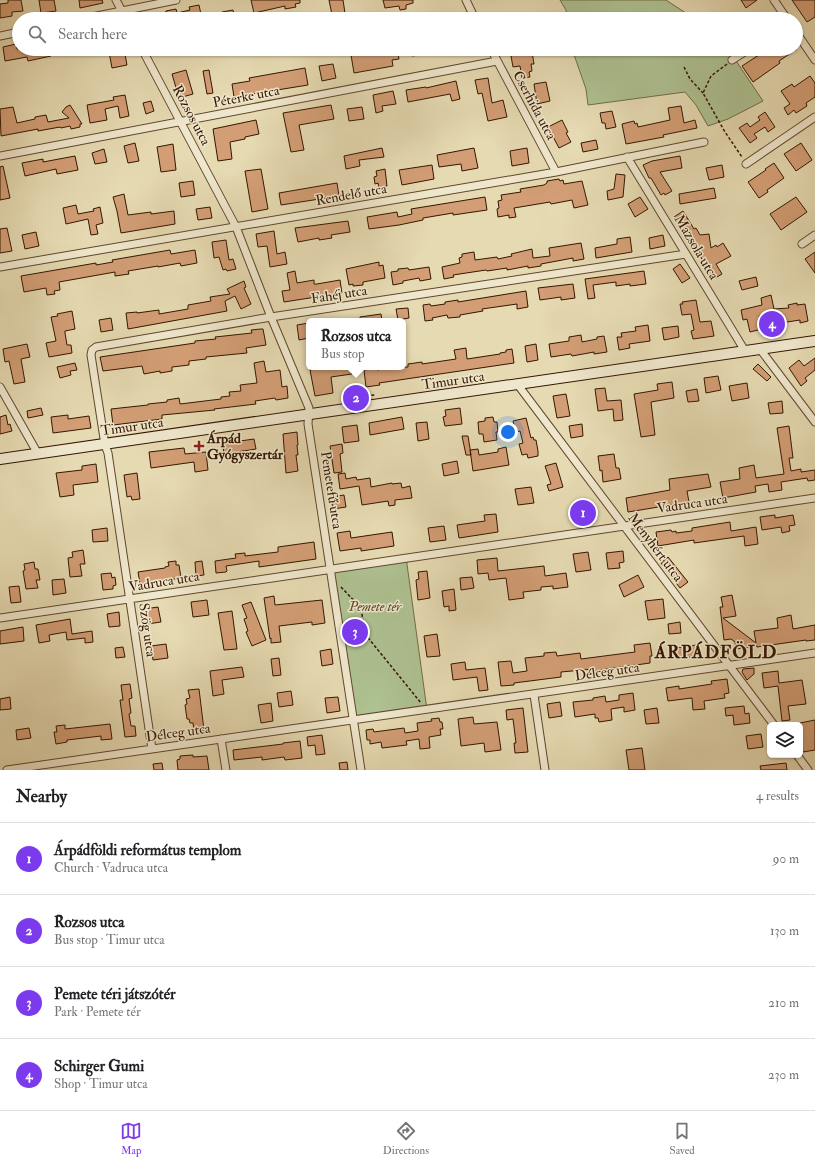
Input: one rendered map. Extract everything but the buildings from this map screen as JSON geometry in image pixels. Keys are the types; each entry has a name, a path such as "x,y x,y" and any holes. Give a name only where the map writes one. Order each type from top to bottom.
{"street":[{"path":"116,0 122,11"},
{"path":"117,12 176,0"},
{"path":"466,0 472,12"},
{"path":"774,0 782,12"},
{"path":"0,36 12,33"},
{"path":"803,42 815,60"},
{"name":"Rozsos utca","path":"146,56 236,227 270,317 309,408 309,415"},
{"name":"Cserhida utca","path":"494,56 556,172"},
{"path":"732,60 738,56"},
{"name":"Péterke utca","path":"0,156 497,61"},
{"path":"746,164 815,117"},
{"name":"Rendelő utca","path":"0,267 556,172 704,142"},
{"name":"Mazsola utca","path":"627,157 745,351"},
{"path":"802,244 815,235"},
{"name":"Fahéj utca","path":"105,444 91,355 92,350 96,347 270,317 686,254"},
{"name":"Timur utca","path":"0,459 815,341"},
{"path":"760,349 815,422"},
{"name":"Menyhért utca","path":"518,385 772,722"},
{"path":"0,387 38,454"},
{"name":"Pemetefű utca","path":"309,415 308,424 331,568"},
{"name":"Szög utca","path":"105,444 108,453 131,599 152,749"},
{"name":"Vadruca utca","path":"0,618 331,568 815,498"},
{"path":"331,568 361,770"},
{"name":"Délceg utca","path":"427,710 815,653"},
{"path":"534,694 545,770"},
{"path":"354,720 427,710"},
{"name":"Délceg utca","path":"7,770 354,720"},
{"path":"221,739 226,770"},
{"path":"799,758 808,770"}],"path":[{"path":"703,93 711,76 732,60"},
{"path":"684,67 690,79 703,93 725,132 746,164"},
{"path":"341,587 361,608 365,634 427,710"}],"green space":[{"path":"560,0 666,0 684,12 566,12"},
{"path":"574,56 733,56 763,101 728,119 708,126 696,105 685,92 588,105 586,89"},
{"name":"Pemete tér","path":"406,557 427,710 354,720 331,568"}],"place":[{"name":"Schirger Gumi","path":"772,324"},
{"name":"Rozsos utca","path":"356,398"},
{"name":"Árpád Gyógyszertár","path":"199,446"},
{"name":"Árpádföldi református templom","path":"583,513"},
{"name":"Pemete téri játszótér","path":"355,632"}],"district":[{"name":"ÁRPÁDFÖLD","path":"716,652"}]}
